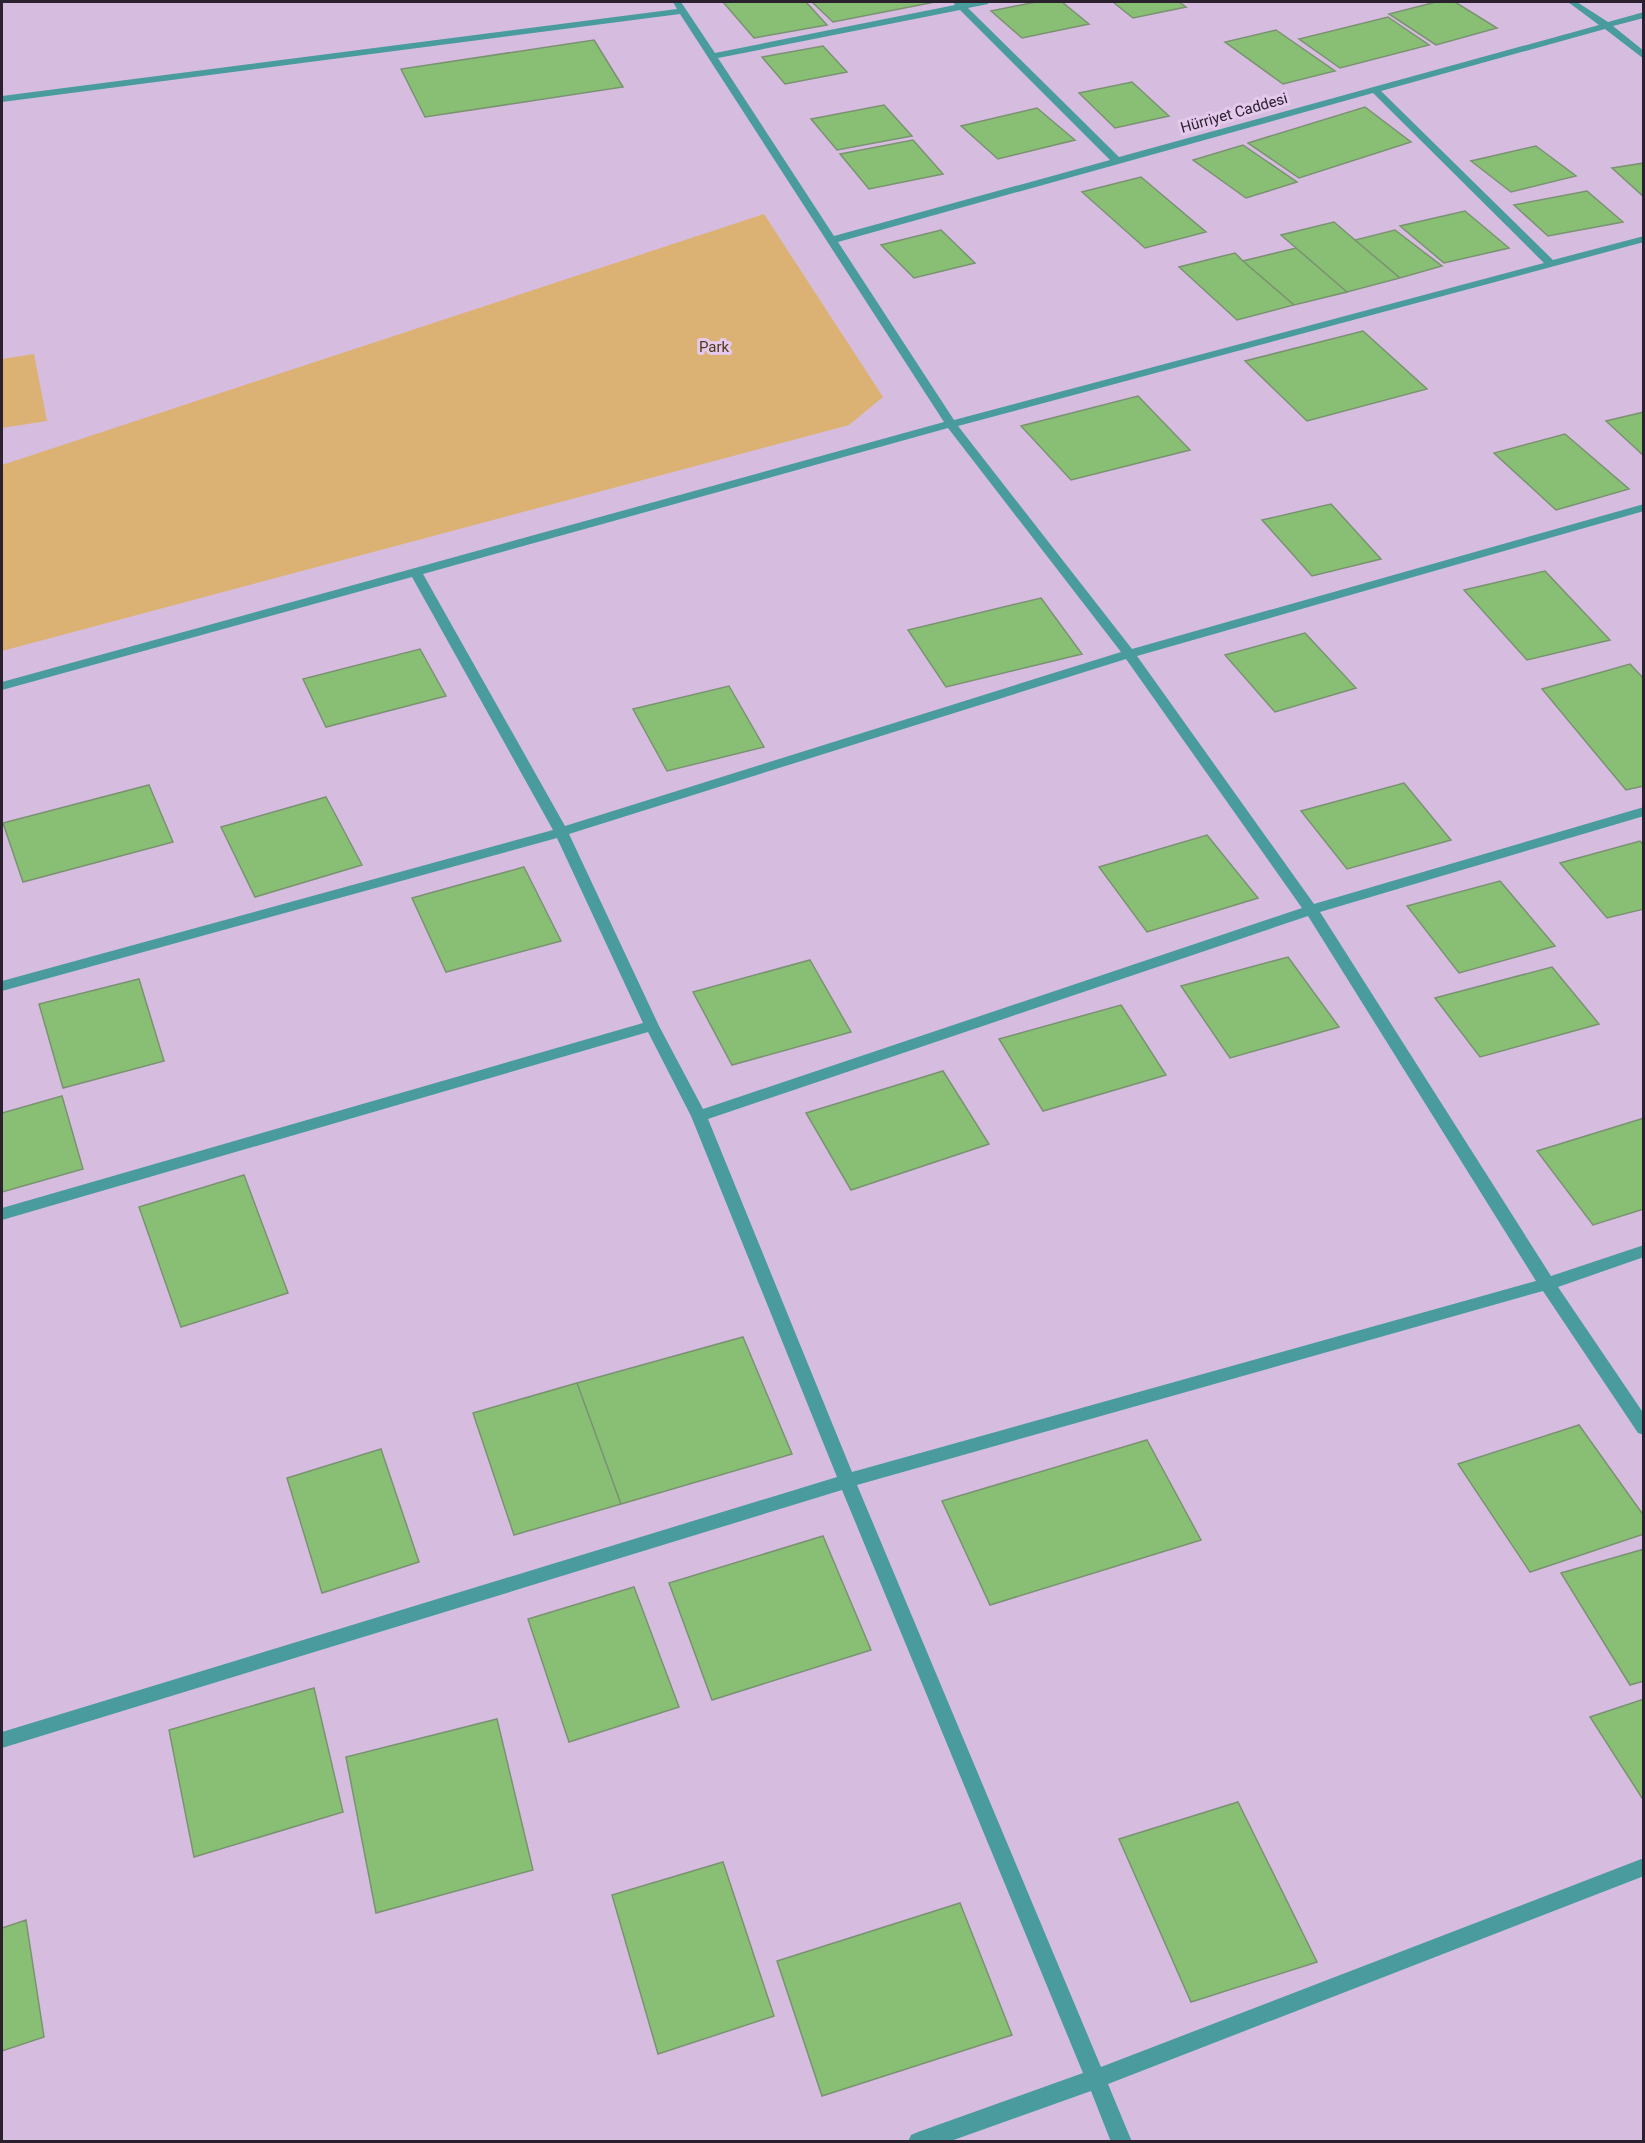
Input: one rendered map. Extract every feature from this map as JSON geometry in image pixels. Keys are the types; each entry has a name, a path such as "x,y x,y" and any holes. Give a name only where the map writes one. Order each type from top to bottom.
{"street":[{"path":"714,56 960,4 985,2"},
{"path":"1572,2 1606,25 1644,56"},
{"path":"960,4 1117,161"},
{"path":"2,99 680,6 951,424 1129,654 1311,910 1546,1284 1644,1428"},
{"name":"Hürriyet Caddesi","path":"832,240 1644,15"},
{"path":"1374,89 1551,264"},
{"path":"2,686 951,424 1644,239"},
{"path":"2,987 561,832 1129,654 1644,507"},
{"path":"415,571 561,832 652,1026 699,1116 847,1481 1122,2142"},
{"path":"699,1116 1311,910 1644,811"},
{"path":"2,1214 652,1026"},
{"path":"2,1740 847,1481 1546,1284 1644,1251"},
{"path":"918,2142 1096,2079 1644,1867"}],"green space":[{"name":"Park","path":"764,214 883,397 849,425 2,651 2,465"},
{"path":"34,354 47,421 2,428 2,359"}],"building":[{"path":"723,2 806,2 827,25 754,38"},
{"path":"812,2 935,2 833,22"},
{"path":"1036,2 1062,2 1089,24 1022,38 991,11"},
{"path":"1113,2 1179,2 1186,7 1133,18"},
{"path":"1436,2 1455,2 1497,28 1436,45 1389,14"},
{"path":"1388,17 1429,45 1340,68 1299,39"},
{"path":"1276,30 1335,71 1283,84 1225,42"},
{"path":"594,40 623,87 425,117 401,69"},
{"path":"823,46 847,72 785,84 762,57"},
{"path":"1132,82 1169,116 1115,128 1079,93"},
{"path":"884,105 912,136 837,150 811,119"},
{"path":"1365,107 1411,142 1299,178 1248,143"},
{"path":"1037,108 1075,140 998,159 961,126"},
{"path":"913,140 943,174 869,189 840,154"},
{"path":"1243,145 1297,182 1246,198 1193,160"},
{"path":"1536,146 1576,176 1511,192 1471,161"},
{"path":"1644,163 1644,197 1612,168"},
{"path":"1141,177 1206,232 1145,248 1082,192"},
{"path":"1587,191 1623,222 1548,236 1514,205"},
{"path":"1465,211 1509,248 1444,263 1400,226"},
{"path":"1334,222 1400,278 1347,292 1281,235"},
{"path":"941,230 975,263 914,278 881,245"},
{"path":"1395,230 1442,266 1400,278 1355,240"},
{"path":"1296,248 1347,292 1294,305 1243,261"},
{"path":"1235,253 1294,305 1237,320 1179,267"},
{"path":"1363,331 1427,389 1307,421 1245,361"},
{"path":"1138,396 1190,450 1071,480 1021,426"},
{"path":"1644,412 1644,456 1606,421"},
{"path":"1565,434 1629,489 1556,510 1494,453"},
{"path":"1331,504 1381,559 1312,576 1262,520"},
{"path":"1545,571 1610,640 1527,660 1464,590"},
{"path":"1041,598 1082,654 946,687 908,630"},
{"path":"1305,633 1356,688 1275,712 1225,655"},
{"path":"420,649 446,696 326,727 303,679"},
{"path":"1630,664 1644,679 1644,786 1626,790 1542,689"},
{"path":"729,686 764,747 667,771 633,709"},
{"path":"1404,783 1451,840 1347,869 1301,811"},
{"path":"149,785 173,842 23,882 3,823"},
{"path":"326,797 362,865 255,897 221,827"},
{"path":"1207,835 1258,898 1147,932 1099,867"},
{"path":"1640,841 1644,846 1644,909 1607,918 1560,863"},
{"path":"524,867 561,941 446,972 412,898"},
{"path":"1500,881 1555,946 1459,973 1407,906"},
{"path":"1288,957 1339,1027 1230,1058 1181,986"},
{"path":"810,960 851,1032 732,1065 693,992"},
{"path":"1552,967 1599,1024 1480,1057 1435,998"},
{"path":"139,979 164,1061 63,1088 39,1004"},
{"path":"1121,1005 1166,1075 1043,1111 999,1039"},
{"path":"943,1071 989,1144 851,1190 806,1113"},
{"path":"62,1096 83,1169 2,1192 2,1113"},
{"path":"1644,1118 1644,1209 1593,1225 1537,1151"},
{"path":"244,1175 288,1293 181,1327 139,1207"},
{"path":"743,1337 792,1454 621,1504 577,1383"},
{"path":"577,1383 621,1504 514,1535 473,1413"},
{"path":"1579,1425 1644,1516 1644,1534 1530,1572 1458,1464"},
{"path":"1147,1440 1201,1540 990,1605 942,1501"},
{"path":"381,1449 419,1562 322,1593 287,1478"},
{"path":"823,1536 871,1650 712,1700 669,1583"},
{"path":"1644,1549 1644,1681 1630,1685 1561,1573"},
{"path":"634,1587 679,1707 569,1742 528,1619"},
{"path":"314,1688 343,1812 194,1857 169,1730"},
{"path":"1644,1699 1644,1801 1590,1717"},
{"path":"497,1719 533,1870 376,1913 346,1757"},
{"path":"1238,1802 1317,1962 1191,2002 1119,1839"},
{"path":"723,1862 774,2016 658,2054 612,1895"},
{"path":"960,1903 1012,2035 822,2096 777,1961"},
{"path":"26,1920 44,2037 2,2051 2,1928"}]}
